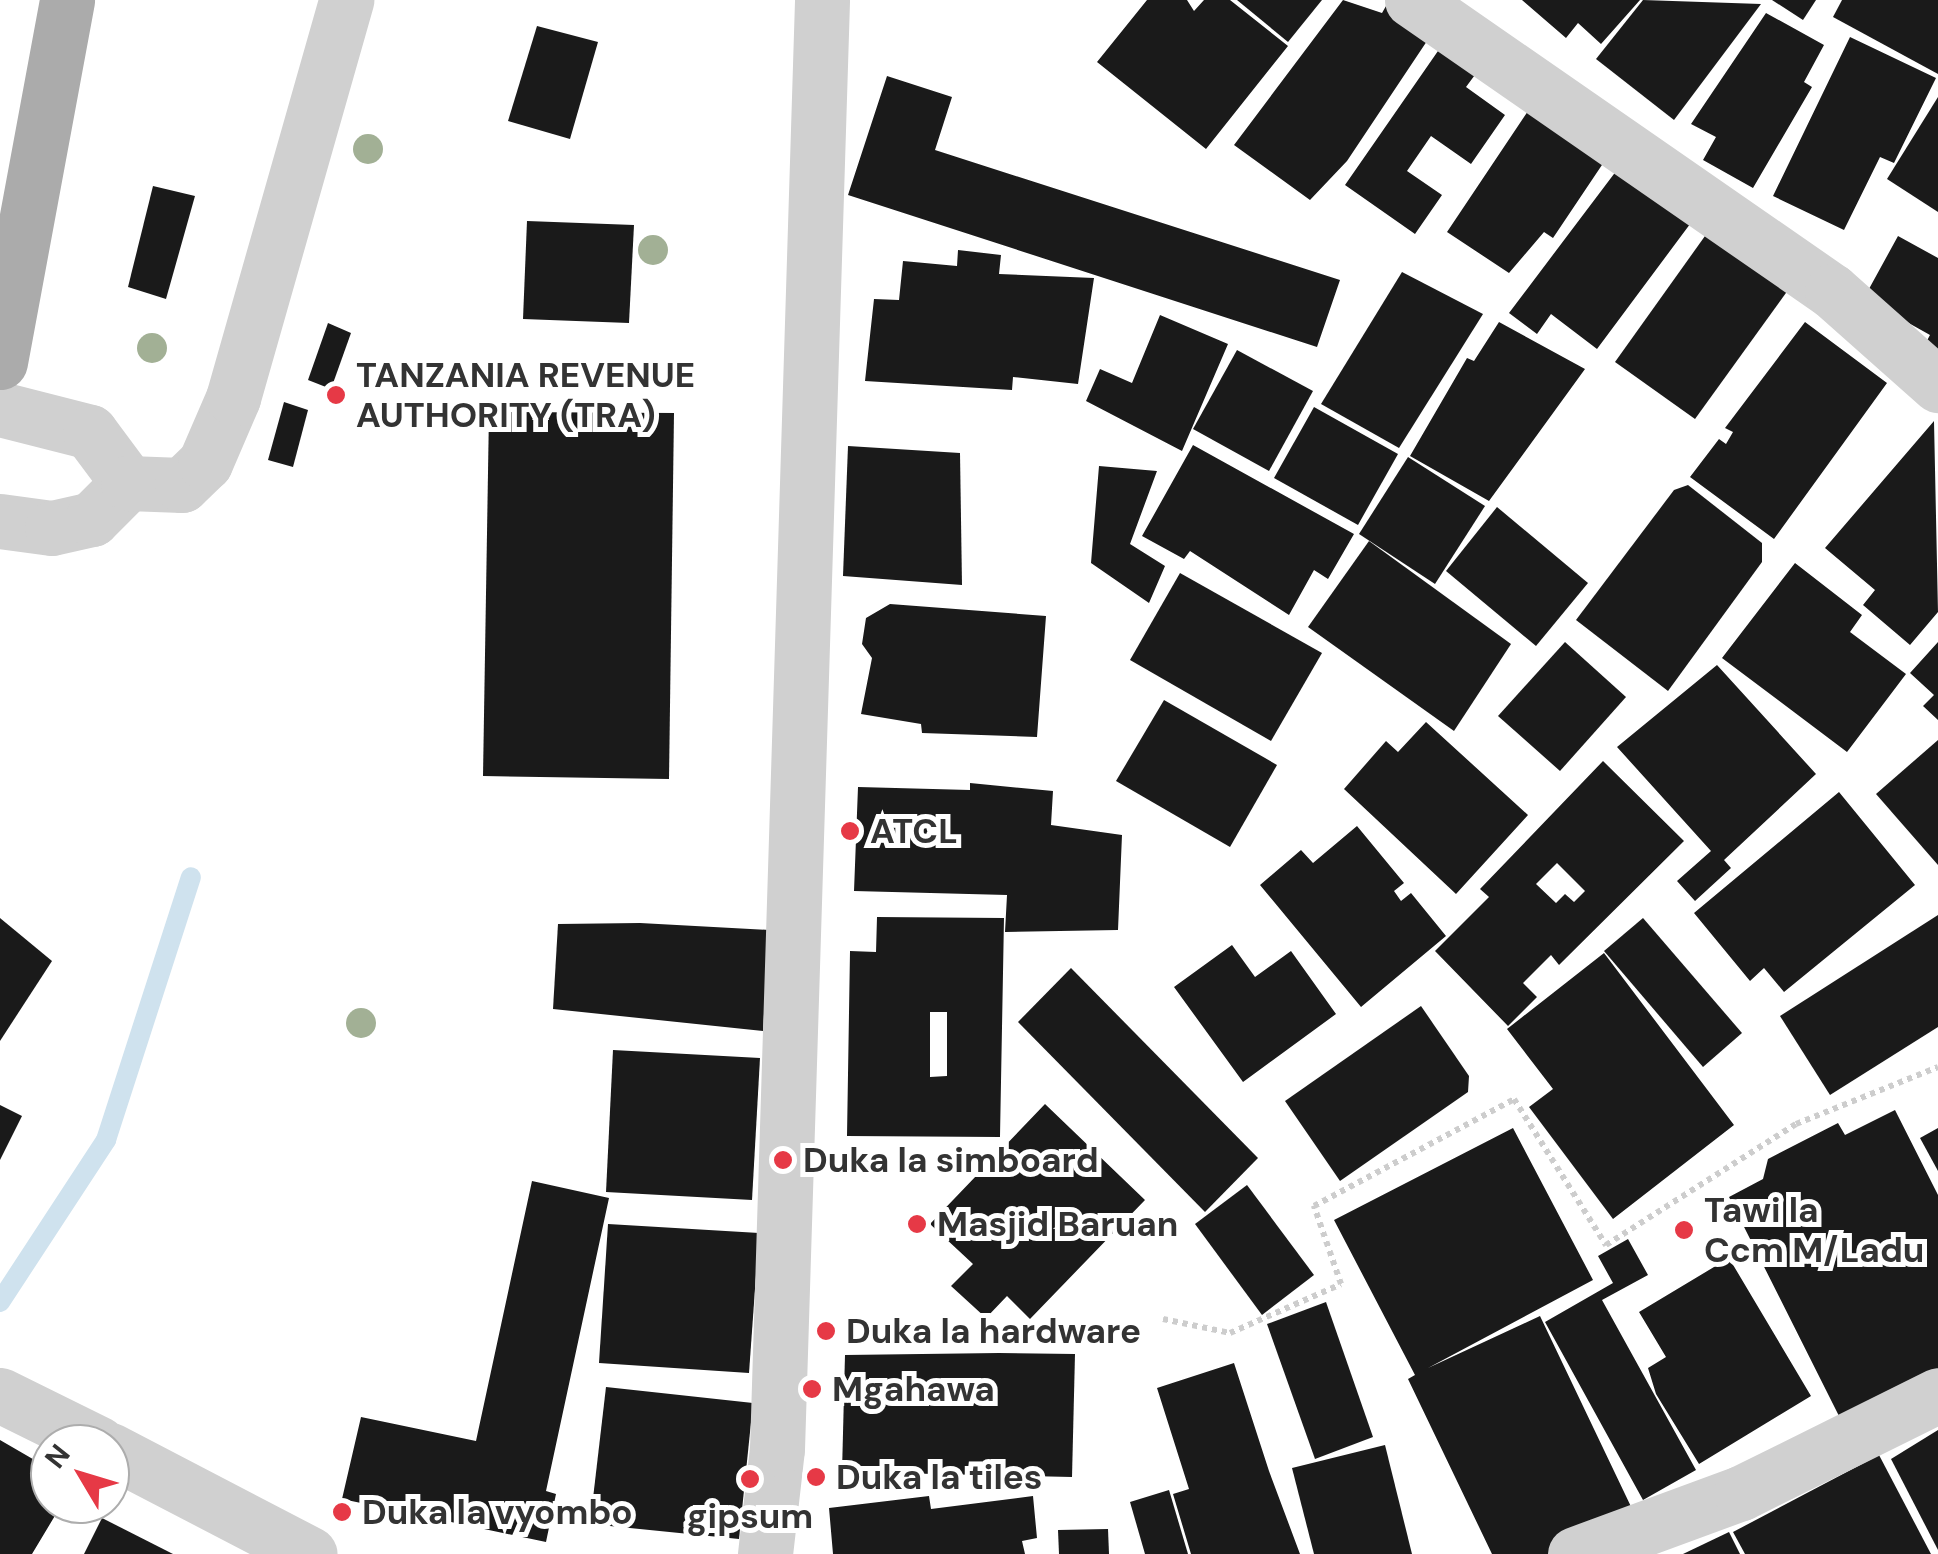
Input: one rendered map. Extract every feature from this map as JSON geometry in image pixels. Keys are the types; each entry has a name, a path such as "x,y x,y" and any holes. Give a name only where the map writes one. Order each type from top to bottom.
{"main road":[{"path":"0,362 67,0"}],"street":[{"path":"0,521 52,528 92,519 128,483 182,485 205,463 233,398 346,0"},
{"path":"765,1554 777,1448 822,0"},
{"path":"1412,0 1832,291 1938,385"},
{"path":"0,409 90,432 128,483"},
{"path":"0,1395 58,1424"},
{"path":"1575,1554 1741,1493 1938,1395"},
{"path":"130,1464 237,1536 310,1554"}],"path":[{"path":"1163,1319 1230,1333 1341,1284 1314,1206 1514,1099 1606,1245 1796,1124 1938,1068"}],"building":[{"path":"1147,0 1187,0 1194,11 1204,0 1230,0 1288,46 1206,149 1097,62"},
{"path":"1237,0 1322,0 1288,42"},
{"path":"1343,0 1382,13 1386,6 1429,38 1347,161 1310,200 1234,145"},
{"path":"1522,0 1640,0 1601,44 1578,23 1566,38"},
{"path":"1643,0 1761,4 1674,120 1596,59"},
{"path":"1772,0 1816,0 1803,20"},
{"path":"1842,0 1938,0 1938,74 1833,17"},
{"path":"1766,13 1824,45 1804,82 1812,87 1753,188 1703,160 1716,137 1691,124"},
{"path":"537,26 598,42 570,139 508,121"},
{"path":"1850,37 1936,78 1894,163 1880,157 1844,230 1773,196"},
{"path":"1447,38 1483,64 1466,87 1505,115 1471,164 1431,136 1407,171 1442,195 1415,234 1345,185"},
{"path":"887,76 952,97 935,150 1340,280 1317,347 848,195"},
{"path":"1938,97 1938,212 1887,179"},
{"path":"1534,102 1610,153 1553,238 1544,232 1509,273 1447,232"},
{"path":"1626,158 1699,212 1597,349 1551,314 1537,334 1509,313"},
{"path":"153,186 195,196 166,299 128,287"},
{"path":"527,221 634,225 629,323 523,319"},
{"path":"1715,222 1796,279 1695,419 1615,362"},
{"path":"1898,236 1938,258 1938,355 1923,348 1930,335 1864,298"},
{"path":"958,250 1001,255 999,274 1094,278 1078,384 1013,377 1012,390 865,381 874,299 899,300 903,261 957,266"},
{"path":"1402,272 1483,314 1399,448 1321,404"},
{"path":"1160,315 1228,344 1182,451 1086,401 1100,369 1132,383"},
{"path":"1499,322 1585,369 1489,501 1410,456 1467,358 1474,361"},
{"path":"1805,322 1887,383 1774,539 1690,477 1719,439 1726,444 1733,432 1725,428"},
{"path":"328,323 351,333 331,389 308,380"},
{"path":"1237,350 1313,391 1269,471 1193,429"},
{"path":"284,402 308,410 293,467 268,460"},
{"path":"1314,407 1398,454 1358,525 1274,478"},
{"path":"489,412 674,413 669,779 483,776"},
{"path":"1934,421 1938,612 1910,645 1863,605 1875,590 1825,548"},
{"path":"1193,445 1354,534 1328,579 1314,570 1289,615 1190,551 1184,559 1142,536"},
{"path":"848,446 960,453 962,585 843,576"},
{"path":"1408,457 1485,506 1435,584 1359,534"},
{"path":"1099,466 1157,471 1130,544 1165,566 1149,603 1091,563"},
{"path":"1688,485 1762,543 1762,562 1668,691 1576,620 1674,490"},
{"path":"1497,507 1588,583 1536,646 1446,571"},
{"path":"1369,541 1511,644 1454,731 1308,627"},
{"path":"1795,563 1862,615 1850,632 1906,674 1847,752 1722,658"},
{"path":"1180,573 1322,653 1271,741 1130,660"},
{"path":"890,604 1046,616 1037,737 922,733 921,724 861,714 872,658 862,644 866,618"},
{"path":"1565,642 1626,697 1560,771 1498,716"},
{"path":"1938,642 1938,720 1923,706 1934,695 1910,673"},
{"path":"1717,665 1816,774 1724,860 1731,868 1695,901 1677,881 1711,851 1617,747"},
{"path":"1164,700 1277,765 1230,847 1116,781"},
{"path":"1426,722 1528,815 1456,894 1344,789 1386,741 1398,752"},
{"path":"1938,740 1938,865 1876,794"},
{"path":"1603,761 1684,841 1559,965 1551,955 1523,983 1537,997 1508,1026 1435,951 1489,897 1480,889","holes":["1557,863 1585,891 1574,902 1565,894 1556,903 1536,884"]},
{"path":"970,783 1053,791 1051,825 1122,835 1118,930 1005,932 1007,895 854,891 858,787 970,790"},
{"path":"1839,792 1915,885 1784,992 1764,968 1750,981 1694,913"},
{"path":"1357,826 1404,883 1394,891 1401,901 1411,893 1446,936 1361,1007 1260,885 1301,850 1313,863"},
{"path":"1938,915 1938,1027 1830,1095 1780,1016"},
{"path":"877,917 1004,918 1000,1137 847,1136 850,951 876,952","holes":["930,1012 947,1012 947,1076 930,1077"]},
{"path":"0,918 52,961 0,1041"},
{"path":"1643,918 1742,1033 1703,1067 1604,951"},
{"path":"640,923 769,930 763,1031 553,1009 558,924"},
{"path":"1232,945 1255,977 1291,951 1336,1014 1243,1082 1174,987"},
{"path":"1604,953 1734,1125 1613,1219 1529,1107 1553,1089 1507,1029"},
{"path":"1071,968 1258,1158 1205,1212 1018,1022"},
{"path":"1421,1006 1469,1076 1468,1092 1340,1181 1285,1101"},
{"path":"613,1050 760,1058 752,1200 606,1192"},
{"path":"1045,1104 1145,1200 1030,1319 1007,1296 986,1318 951,1286 973,1264 930,1224"},
{"path":"0,1105 22,1116 0,1160"},
{"path":"1895,1110 1938,1195 1938,1375 1841,1420 1729,1197 1763,1179 1768,1159 1838,1123 1845,1135"},
{"path":"1513,1128 1593,1280 1428,1368 1540,1316 1635,1515 1553,1554 1492,1554 1408,1379 1415,1375 1334,1220"},
{"path":"1938,1128 1938,1171 1920,1138"},
{"path":"532,1181 609,1198 546,1491 556,1494 546,1542 342,1499 361,1417 476,1441"},
{"path":"1247,1185 1314,1275 1262,1315 1195,1224"},
{"path":"608,1224 759,1233 749,1373 599,1363"},
{"path":"1628,1239 1648,1275 1602,1300 1696,1470 1643,1500 1545,1322 1613,1283 1598,1256"},
{"path":"1729,1258 1811,1396 1699,1464 1656,1394 1648,1368 1666,1357 1639,1312"},
{"path":"1326,1302 1373,1437 1315,1459 1267,1324"},
{"path":"1075,1354 1072,1477 842,1472 845,1355"},
{"path":"1234,1363 1300,1554 1191,1554 1173,1494 1189,1489 1157,1388"},
{"path":"606,1387 753,1403 739,1539 590,1524"},
{"path":"1938,1430 1938,1550 1891,1459"},
{"path":"0,1440 30,1457 30,1524 50,1524 32,1554 0,1554"},
{"path":"1385,1445 1412,1554 1314,1554 1292,1468"},
{"path":"1879,1455 1931,1554 1745,1554 1733,1532"},
{"path":"1169,1490 1188,1554 1145,1554 1130,1502"},
{"path":"929,1496 931,1509 1033,1496 1037,1538 1022,1541 1025,1554 833,1554 829,1508"},
{"path":"99,1524 114,1524 173,1554 84,1554"},
{"path":"1108,1529 1109,1554 1059,1554 1058,1530"},
{"path":"1729,1532 1740,1554 1683,1554"}],"waterway":[{"path":"0,1302 106,1140 191,877"}],"place":[{"name":"TANZANIA REVENUE AUTHORITY (TRA)","path":"336,395"},
{"name":"ATCL","path":"850,831"},
{"name":"Duka la simboard","path":"783,1160"},
{"name":"Masjid Baruan","path":"917,1224"},
{"name":"Tawi la Ccm M/Ladu","path":"1684,1230"},
{"name":"Duka la hardware","path":"826,1331"},
{"name":"Mgahawa","path":"812,1389"},
{"name":"Duka la tiles","path":"816,1477"},
{"name":"gipsum","path":"750,1479"},
{"name":"Duka la vyombo","path":"342,1512"}]}
